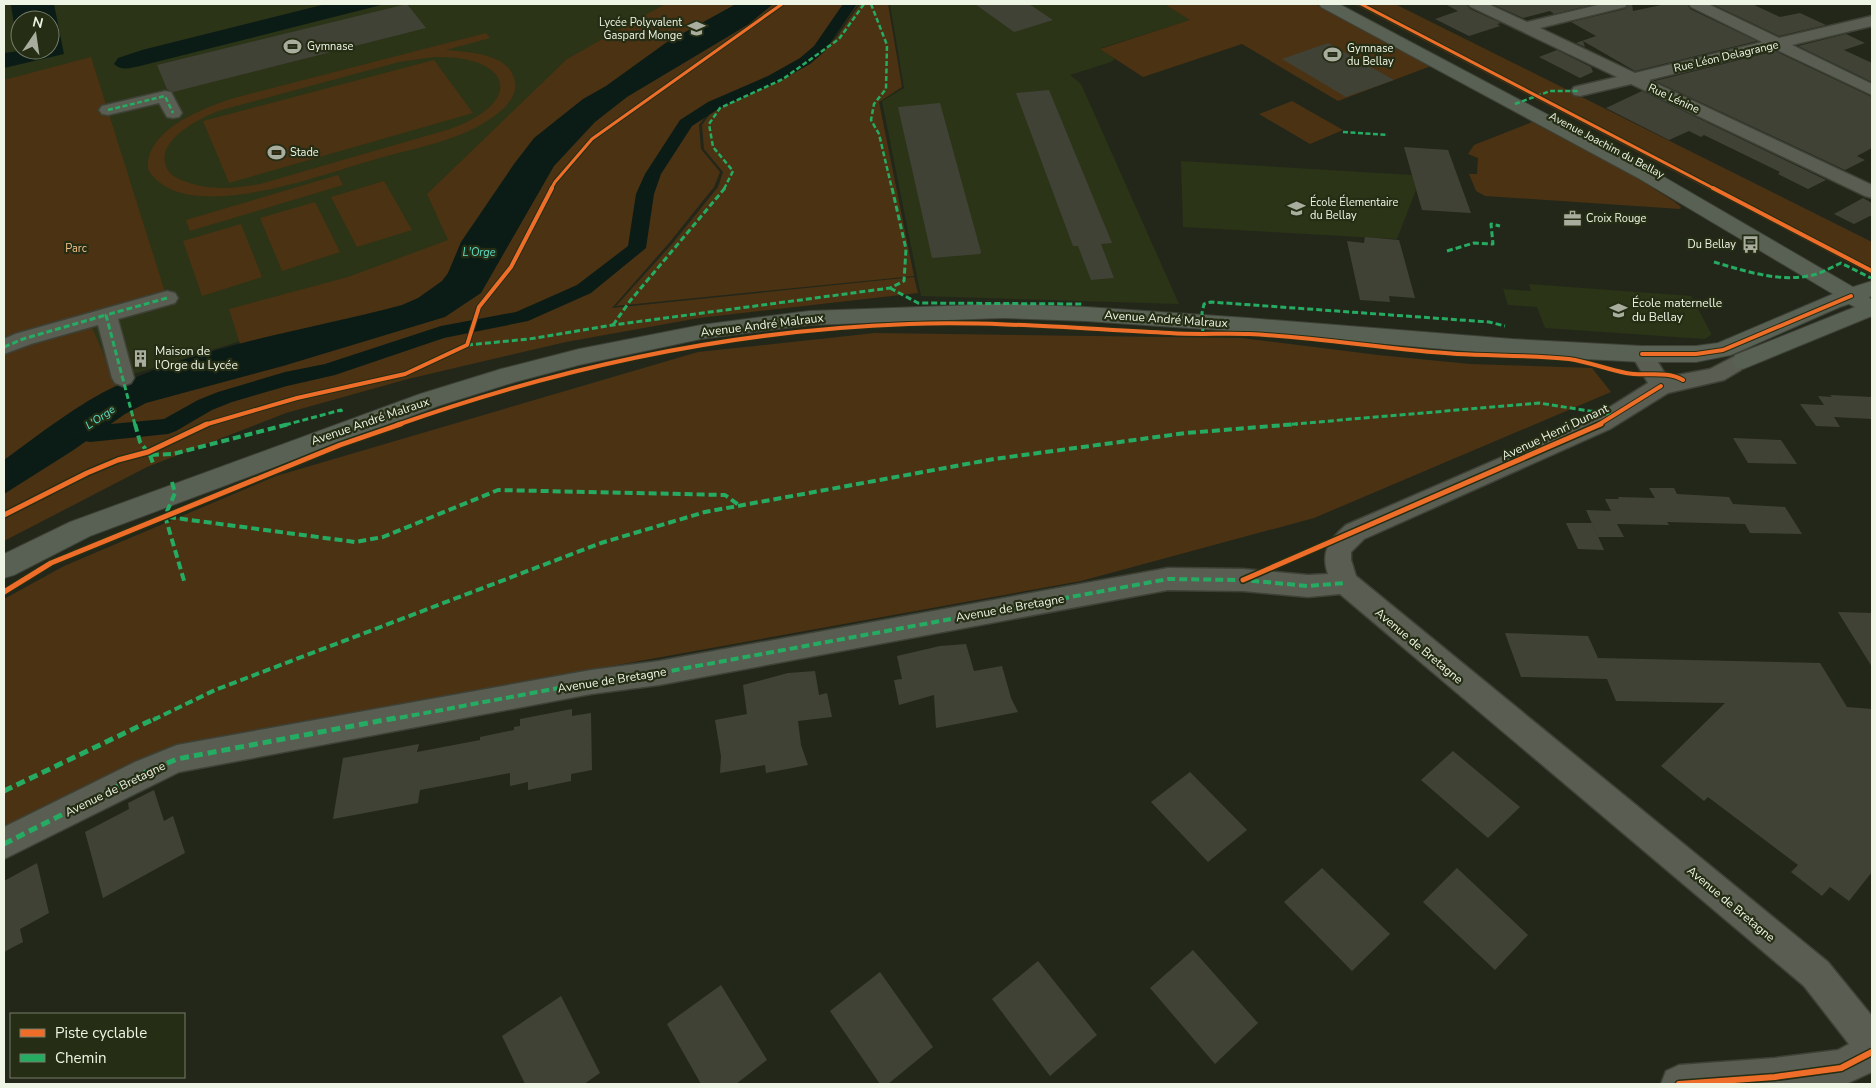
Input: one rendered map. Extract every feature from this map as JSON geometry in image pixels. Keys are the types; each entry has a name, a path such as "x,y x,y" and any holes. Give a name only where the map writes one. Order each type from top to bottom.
{"main road":[{"name":"Avenue Joachim du Bellay","path":"1327,4 1865,291"},
{"name":"Avenue Joachim du Bellay","path":"1340,4 1865,291"},
{"path":"1645,359 1723,350 1865,291 1872,308"},
{"name":"Avenue Henri Dunant","path":"1645,359 1732,366 1872,308"},
{"name":"Avenue André Malraux","path":"4,567 80,529 429,400 509,375 579,357 702,332 818,317 1003,311 1096,314 1437,342 1559,349 1633,364 1645,359"}],"street":[{"name":"Rue Lénine","path":"1476,4 1872,192"},
{"path":"1527,28 1620,4"},
{"path":"1696,4 1872,90"},
{"name":"Rue Léon Delagrange","path":"1580,91 1872,20"},
{"path":"1848,27 1872,38"},
{"path":"108,110 166,96 173,113"},
{"path":"4,347 23,339 167,298"},
{"path":"106,315 123,378"},
{"path":"1645,359 1661,386"},
{"name":"Avenue Henri Dunant","path":"1345,583 1336,562 1340,545 1355,532 1602,423 1661,386 1716,375 1732,366"},
{"name":"Avenue de Bretagne","path":"4,844 146,772 177,759 591,682 659,672 1168,579 1243,580 1308,586 1345,583 1816,974 1872,1044"},
{"path":"1679,1084 1776,1077 1841,1068 1872,1052"}],"shaded area":[{"path":"4,4 756,4 440,274 260,335 114,380 4,460"},
{"path":"890,4 1164,4 1191,20 1101,48 1115,59 1070,75 1081,84 1179,304 921,296 882,101 904,88"},
{"name":"École Élementaire du Bellay","path":"1181,161 1412,175 1416,190 1397,239 1183,227"},
{"name":"École maternelle du Bellay","path":"1529,284 1691,296 1711,335 1705,339 1545,328 1537,307 1508,305 1503,289 1531,291"}],"green space":[{"name":"Parc","path":"665,4 858,4 834,37 805,61 779,78 713,106 699,125 701,149 720,172 714,187 669,243 612,308 914,277 918,293 699,318 566,342 408,379 286,413 147,467 4,541 4,80 91,57 165,292 90,323 117,385 170,365 240,344 229,309 348,277 448,240 427,194 567,59"},
{"path":"860,4 888,4 902,87 879,102 914,276 616,306 672,244 718,187 723,172 704,149 702,125 716,106 780,78 807,62 836,38"},
{"name":"Gymnase du Bellay","path":"1164,4 1315,4 1431,66 1338,101 1242,44 1143,77 1100,49 1190,20"},
{"path":"1354,4 1395,4 1872,242 1872,275"},
{"path":"486,33 490,38 446,50 476,53 497,60 506,65 512,73 515,83 513,97 507,105 484,123 469,131 437,143 289,185 221,196 190,195 165,186 148,169 150,155 156,142 167,131 195,113 238,97","holes":["434,57 460,58 480,63 493,72 500,82 499,93 491,106 475,118 450,129 260,184 242,187 214,188 196,185 174,176 166,166 165,156 167,148 173,139 200,119 218,111 399,62"]},
{"name":"Stade","path":"434,60 473,113 229,183 203,121"},
{"path":"1292,101 1343,130 1310,144 1259,114"},
{"path":"1532,122 1626,171 1675,202 1681,207 1680,209 1485,196 1476,191 1469,174 1477,174 1478,158 1468,154 1474,145"},
{"path":"338,175 343,185 190,231 186,220"},
{"path":"384,181 412,230 357,247 331,197"},
{"path":"315,202 340,252 282,271 260,218"},
{"path":"241,224 262,277 202,296 183,241"},
{"path":"875,333 1241,338 1470,364 1592,368 1611,392 1314,518 1081,581 192,742 4,837 4,599 64,566 276,476 698,352"}],"water":[{"path":"54,4 55,10 12,10 11,5"},
{"path":"326,4 385,4 137,67 123,68 114,64 118,58 142,50"},
{"name":"L'Orge","path":"736,4 773,4 749,24 627,97 595,122 554,166 481,293 445,317 283,366 146,403 125,414 72,451 4,494 4,460 73,410 118,385 152,371 222,348 402,305 418,298 442,281 448,273 461,242 534,138 583,99 606,86 667,42"},
{"path":"60,34 64,54 60,55"},
{"path":"10,52 10,60 38,60 4,68 4,53"}],"building":[{"name":"Gymnase","path":"407,4 426,28 173,92 167,89 157,65"},
{"path":"975,4 1029,4 1053,20 1014,32"},
{"path":"1445,4 1466,4 1470,9 1501,23 1497,24 1500,26 1469,36 1435,19 1458,11"},
{"path":"1492,4 1595,4 1554,14 1550,11 1523,18"},
{"path":"1629,4 1632,4 1633,11 1666,4 1687,4 1690,9 1757,41 1635,71 1583,41 1585,47 1576,43 1596,36 1571,22 1625,9"},
{"path":"1712,4 1752,4 1780,17 1800,13 1826,25 1779,36"},
{"path":"1846,34 1865,43 1844,50 1872,63 1872,82 1798,46"},
{"name":"Gymnase du Bellay","path":"1328,43 1394,80 1346,97 1282,59"},
{"path":"1557,50 1591,67 1593,72 1580,78 1539,57"},
{"path":"1775,51 1872,97 1872,148 1857,156 1865,160 1845,170 1655,81"},
{"path":"1049,90 1112,243 1101,244 1114,278 1091,280 1078,246 1073,246 1016,93"},
{"path":"1642,91 1826,180 1808,189 1778,174 1780,172 1704,135 1701,137 1689,131 1669,140 1606,108"},
{"path":"940,103 980,254 932,258 898,107"},
{"path":"1404,147 1448,150 1471,213 1422,210"},
{"path":"1863,198 1872,203 1872,215 1854,224 1834,214"},
{"path":"1365,237 1399,240 1415,298 1389,296 1390,302 1360,300 1347,241 1364,243"},
{"path":"1830,395 1872,397 1872,419 1834,417 1840,427 1816,426 1800,404 1824,405 1818,396 1832,397"},
{"path":"1733,438 1781,440 1797,464 1748,463"},
{"path":"1649,488 1674,488 1677,494 1729,497 1733,504 1785,507 1802,534 1750,533 1745,524 1667,522 1669,525 1617,524 1624,537 1598,537 1586,510 1611,511 1605,499 1619,499 1618,497 1655,498"},
{"path":"1566,523 1592,523 1604,550 1578,549"},
{"path":"1838,612 1872,613 1872,667"},
{"path":"1505,633 1588,636 1598,658 1820,663 1847,707 1872,709 1872,872 1849,901 1830,887 1822,896 1791,872 1798,865 1708,797 1704,801 1661,766 1725,703 1616,701 1607,679 1521,677"},
{"path":"966,644 974,671 1002,666 1011,698 1018,712 936,728 934,695 899,705 894,680 902,679 897,656 940,646"},
{"path":"815,671 819,695 827,693 832,717 798,721 801,745 808,765 766,773 765,765 720,773 721,756 715,720 747,714 743,685 788,673"},
{"path":"572,709 572,716 591,713 592,770 571,774 571,781 528,790 528,782 510,786 510,773 420,790 418,803 333,819 343,758 419,744 417,752 480,740 480,737 514,730 514,727 520,726 520,719"},
{"path":"1453,751 1520,807 1488,838 1421,780"},
{"path":"1190,772 1247,830 1208,862 1151,802"},
{"path":"154,790 164,821 173,816 185,853 103,898 85,832 129,809 128,803"},
{"path":"37,863 49,913 20,929 23,942 4,952 4,881"},
{"path":"1322,868 1390,934 1352,971 1284,902"},
{"path":"1457,868 1528,935 1495,970 1423,902"},
{"path":"1193,950 1258,1023 1215,1064 1150,988"},
{"path":"1038,961 1097,1035 1050,1076 992,999"},
{"path":"880,972 933,1047 888,1084 880,1084 830,1011"},
{"path":"721,985 767,1060 736,1084 701,1084 667,1024"},
{"path":"561,996 600,1073 584,1084 525,1084 502,1036"}],"waterway":[{"path":"79,433 90,434 168,426 205,405 225,397 285,379 328,370 441,332 521,317 584,289 637,248 645,194 653,174 686,123 714,105 773,79 805,61 819,49 850,4"}],"marked path":[{"path":"613,325 630,301 726,187 733,171 713,147 709,124 720,108 783,79 809,62 839,39 864,4"},
{"path":"467,345 529,339 613,325 890,288 904,281 906,249 879,134 871,120 874,104 886,89 887,45 871,4"},
{"path":"1515,104 1550,91 1580,91"},
{"path":"108,110 165,96 173,113"},
{"path":"1343,132 1388,135"},
{"path":"1447,251 1474,243 1493,244 1491,224 1500,226"},
{"path":"1714,262 1738,269 1788,277 1813,275 1841,263 1871,278"},
{"path":"890,288 918,303 1082,304"},
{"path":"167,298 106,315 140,442 150,455 173,454 341,410 343,414"},
{"path":"1203,335 1202,313 1204,304 1211,302 1489,322 1505,326"},
{"path":"4,347 23,339 106,315"},
{"path":"4,791 215,690 601,543 705,512 994,459 1186,433 1539,403 1615,415"},
{"path":"150,455 154,466"},
{"path":"172,482 175,493 165,516 185,584"},
{"path":"168,517 355,542 383,537 498,490 725,495 740,506"},
{"path":"4,844 146,772 177,759 591,682 659,673 1168,579 1243,580 1308,586 1345,583"}],"cycle path":[{"path":"4,515 87,473 118,460 148,452 210,422 297,398 405,374 467,345 479,307 511,267 555,182 592,139 782,4"},
{"path":"1361,4 1872,271"},
{"path":"1642,354 1696,354 1723,350 1851,296"},
{"path":"4,592 51,563 340,445 419,417 548,378 603,364 751,337 820,329 911,324 1007,325 1203,335 1248,334 1456,354 1567,359 1593,363 1628,374 1675,375 1683,380"},
{"path":"1243,580 1602,423 1661,386"},
{"path":"1679,1084 1775,1077 1841,1068 1872,1052"}],"place":[{"name":"Lycée Polyvalent Gaspard Monge","path":"696,28"},
{"name":"Gymnase","path":"293,46"},
{"name":"Gymnase du Bellay","path":"1333,54"},
{"name":"Stade","path":"276,152"},
{"name":"École Élementaire du Bellay","path":"1296,208"},
{"name":"Croix Rouge","path":"1572,218"},
{"name":"Du Bellay","path":"1750,244"},
{"name":"École maternelle du Bellay","path":"1618,310"},
{"name":"Maison de l'Orge du Lycée","path":"141,358"}]}
